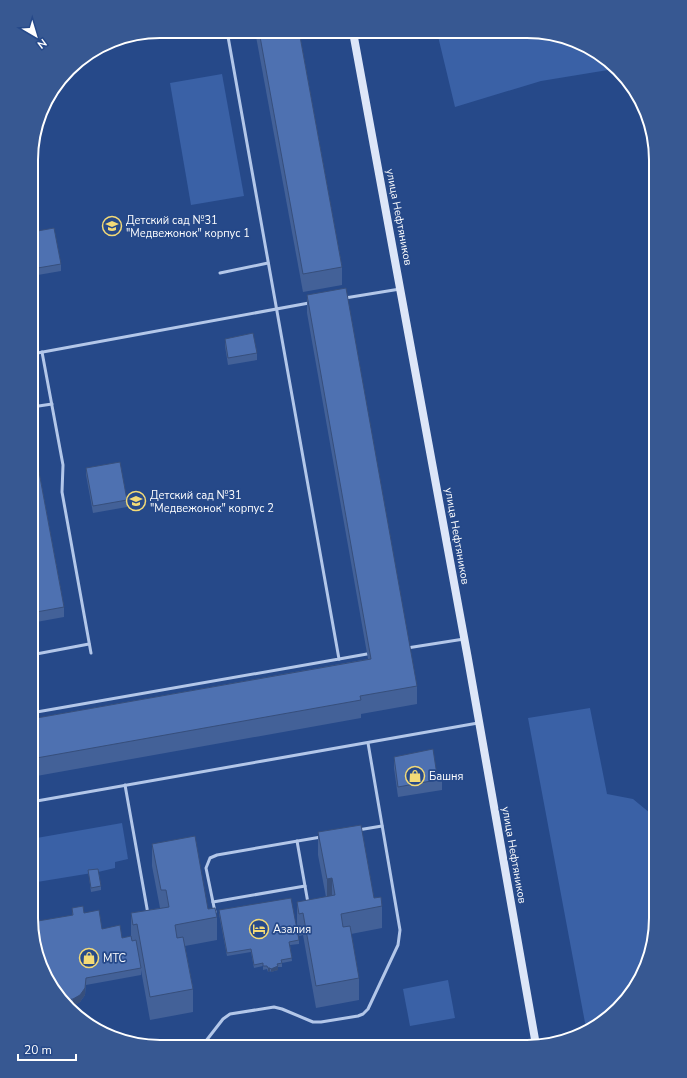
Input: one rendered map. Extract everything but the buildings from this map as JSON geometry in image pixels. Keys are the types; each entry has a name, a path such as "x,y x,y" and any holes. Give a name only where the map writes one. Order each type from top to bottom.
{"main road":[{"name":"улица Нефтяников","path":"354,38 480,723 535,1039"}],"lane":[{"path":"227,38 339,659"},
{"path":"220,273 268,263"},
{"path":"339,298 401,288"},
{"path":"38,353 316,302"},
{"path":"42,352 63,465 62,492 91,653"},
{"path":"38,406 52,404"},
{"path":"407,648 464,639"},
{"path":"38,654 89,644"},
{"path":"38,712 367,654"},
{"path":"38,801 480,723"},
{"path":"207,1040 223,1019 230,1014 274,1008 282,1009 314,1022 321,1022 358,1016 363,1014 368,1009 398,945 400,930 368,742"},
{"path":"125,785 148,914"},
{"path":"351,832 382,826"},
{"path":"216,918 206,868 210,858 216,855 328,836"},
{"path":"297,841 308,906"},
{"path":"213,902 305,886"}],"shaded area":[{"path":"438,38 543,39 574,47 588,54 609,70 541,81 455,107"},
{"path":"150,39 125,43 136,40"},
{"path":"222,74 244,196 191,205 170,83"},
{"path":"590,708 607,794 633,799 649,812 649,926 643,957 633,979 624,992 601,1015 585,1025 528,718"},
{"path":"122,823 128,859 115,862 115,868 38,882 38,838"},
{"path":"448,980 455,1018 410,1026 403,989"}],"place":[{"name":"Детский сад №31 \"Медвежонок\" корпус 1","path":"112,226"},
{"name":"Детский сад №31 \"Медвежонок\" корпус 2","path":"136,501"},
{"name":"Башня","path":"415,776"},
{"name":"Азалия","path":"259,929"},
{"name":"МТС","path":"89,958"}]}
